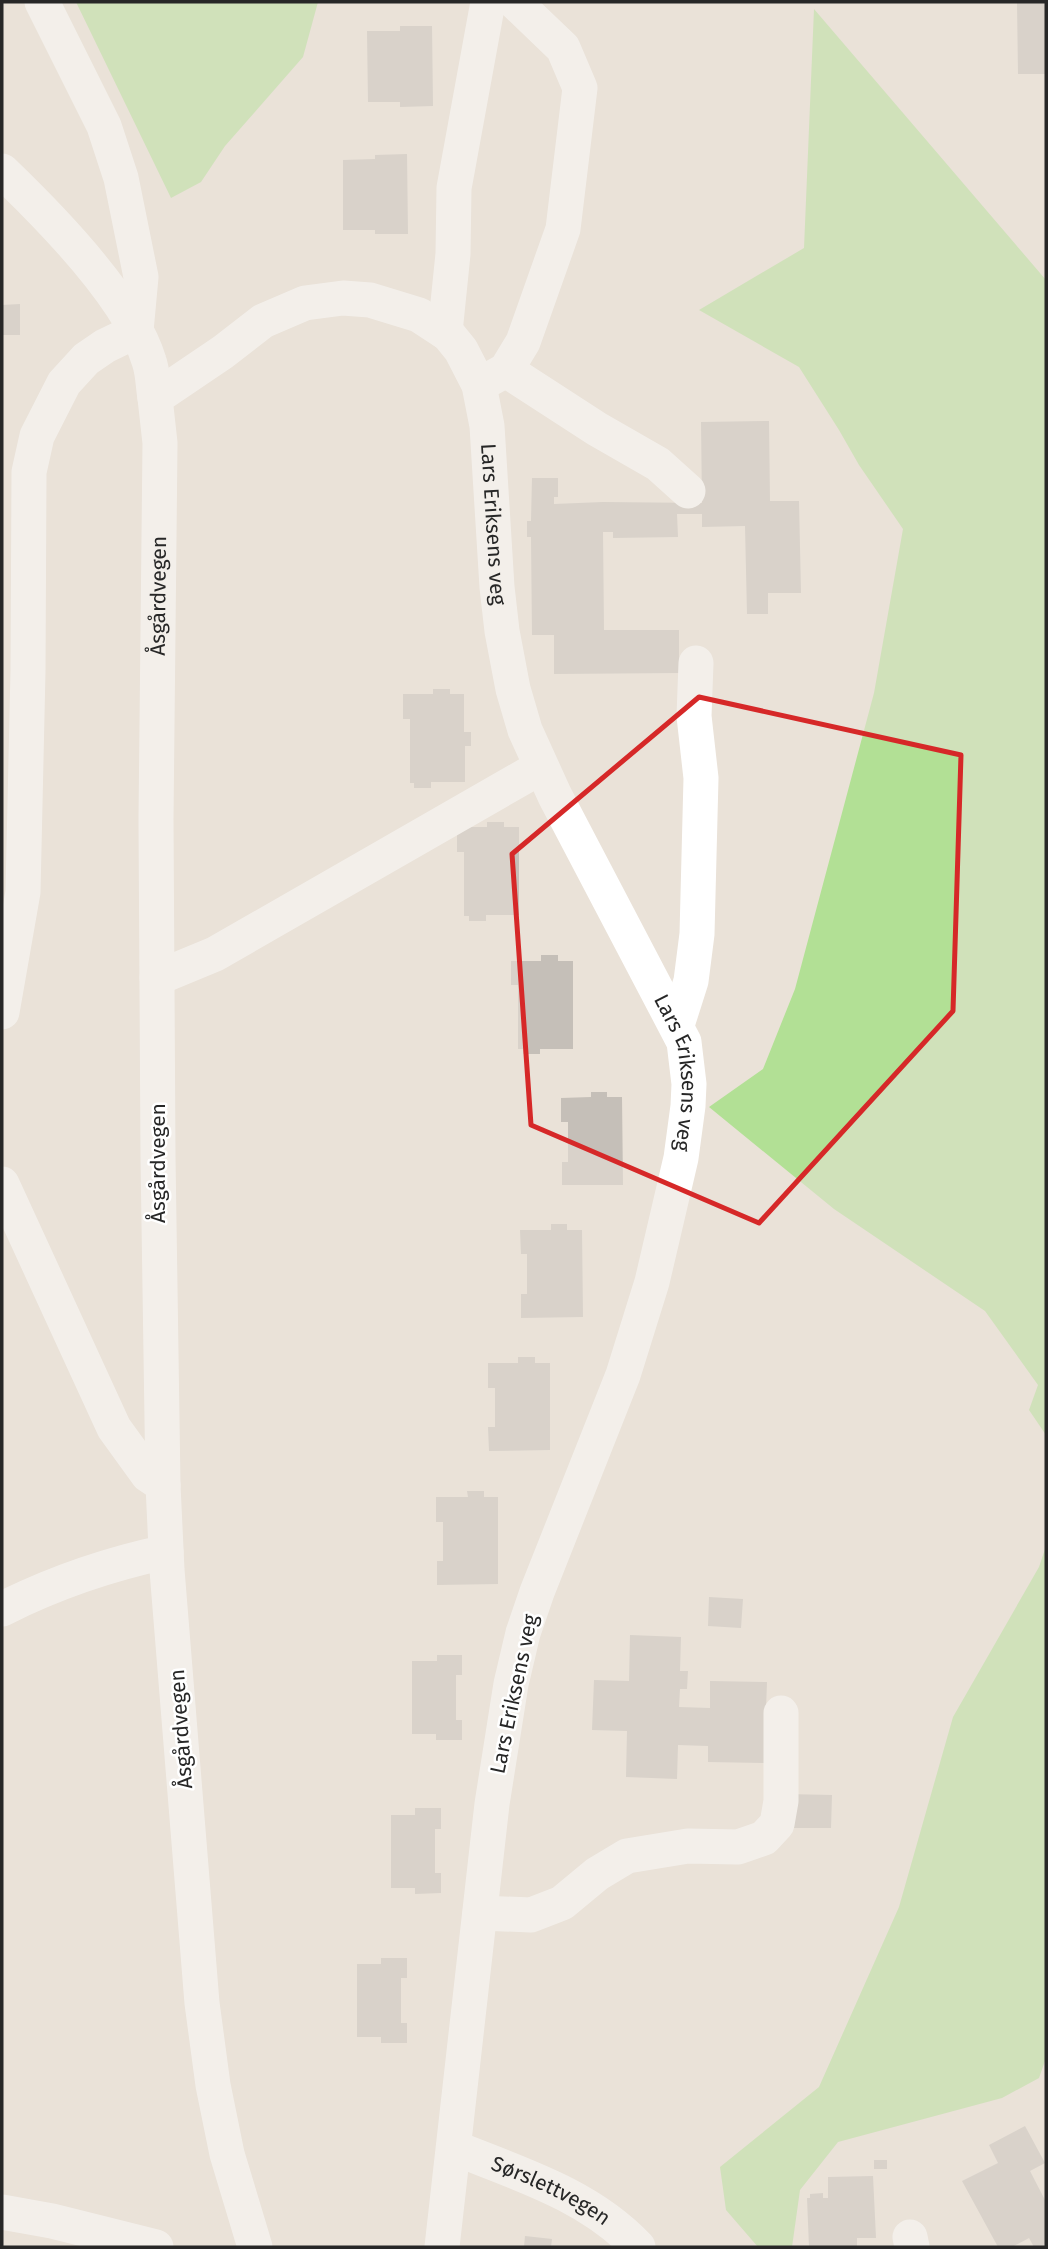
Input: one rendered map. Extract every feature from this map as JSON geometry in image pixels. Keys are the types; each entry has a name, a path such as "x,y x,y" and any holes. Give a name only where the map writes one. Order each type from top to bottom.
{"street":[{"path":"2,1012 23,892 29,671 29,472 37,436 64,383 96,352 136,331 141,277 121,178 104,126 42,2"},
{"path":"155,398 263,321 305,303 343,298 370,300 419,315 445,332 453,254 454,188 488,2"},
{"path":"515,2 563,48 580,88 563,229 523,342 492,377 597,429 659,464 688,491"},
{"name":"Åsgårdvegen","path":"2,171 26,194 100,278 132,321 149,361 155,398 160,443 156,819 158,1247 166,1552 202,2003 226,2154 255,2247"},
{"name":"Lars Eriksens veg","path":"443,2247 498,1762 512,1684 523,1633 537,1592 623,1375 643,1314 681,1158 689,1084 684,1042 677,1025 606,897 525,730 513,689 502,631 496,574 487,426 492,377 445,332"},
{"path":"677,1025 691,981 697,933 701,778 694,716 696,663"},
{"path":"157,978 215,954 541,767"},
{"path":"2,1184 114,1428 148,1475 163,1485"},
{"path":"2,1609 58,1583 136,1558 166,1552"},
{"path":"480,1913 531,1915 562,1903 597,1874 627,1856 688,1846 738,1847 764,1838 777,1824 782,1801 782,1713"},
{"name":"Sørslettvegen","path":"455,2148 579,2200 602,2215 638,2247"},
{"path":"2,2212 52,2221 156,2247"}],"highlighted area":[{"path":"699,697 961,755 953,1011 759,1223 531,1125 512,854"}],"green space":[{"path":"76,2 318,2 303,57 225,146 201,182 171,198"},
{"path":"814,9 1046,280 1046,1435 1029,1410 1038,1385 985,1311 834,1209 709,1107 763,1069 795,989 874,693 903,529 859,465 799,367 699,310 804,248"},
{"path":"1046,1546 1046,2058 1039,2078 1002,2098 838,2142 800,2190 792,2247 758,2247 726,2210 720,2167 819,2087 899,1907 953,1717 1039,1567"}],"building":[{"path":"1017,2 1046,2 1046,74 1018,74"},
{"path":"400,26 432,26 433,106 400,107 400,102 368,102 367,31 400,31"},
{"path":"407,154 408,234 343,230 343,160"},
{"path":"20,304 20,335 2,335 2,305"},
{"path":"769,421 770,501 799,501 801,593 768,593 768,614 747,614 745,526 702,527 702,514 677,514 678,537 613,538 613,532 603,532 604,630 679,630 679,673 554,674 554,635 532,635 531,537 527,537 527,521 531,521 532,478 558,478 558,497 554,497 554,504 702,503 701,422"},
{"path":"433,689 450,689 450,694 464,694 464,732 471,732 471,746 465,746 465,782 431,782 431,788 414,788 414,783 410,783 410,719 403,719 403,694 433,694"},
{"path":"487,822 504,822 504,827 519,827 519,915 486,915 486,921 469,921 469,916 464,916 464,852 457,852 457,827 487,827"},
{"path":"541,955 558,955 558,961 573,961 573,1049 540,1049 540,1054 523,1054 523,1049 518,1049 518,985 511,985 511,961 541,961"},
{"path":"591,1092 607,1092 607,1097 622,1097 623,1185 562,1185 562,1162 568,1162 568,1122 561,1122 561,1098 591,1097"},
{"path":"551,1224 567,1224 567,1230 582,1230 583,1317 521,1318 521,1294 527,1294 527,1254 521,1254 520,1230 551,1230"},
{"path":"518,1357 535,1357 535,1363 550,1363 550,1450 489,1451 488,1427 495,1427 495,1388 488,1388 488,1363 518,1363"},
{"path":"467,1491 484,1491 484,1497 498,1497 498,1584 437,1585 437,1561 443,1561 443,1522 436,1522 436,1497 468,1497"},
{"path":"709,1597 743,1599 741,1628 708,1626"},
{"path":"630,1635 681,1637 680,1671 688,1671 687,1689 680,1689 679,1707 710,1708 710,1681 767,1682 764,1763 708,1762 708,1746 678,1745 677,1779 626,1777 627,1731 592,1730 594,1680 629,1681"},
{"path":"437,1655 462,1655 462,1675 456,1675 456,1720 462,1720 462,1740 436,1740 436,1734 412,1734 412,1661 437,1661"},
{"path":"785,1794 832,1795 831,1828 785,1828"},
{"path":"415,1808 441,1808 441,1829 435,1829 435,1873 441,1873 441,1893 415,1894 415,1888 391,1888 391,1815 415,1815"},
{"path":"381,1958 407,1958 407,1978 401,1978 401,2023 407,2023 407,2043 381,2043 381,2037 357,2037 357,1964 381,1964"},
{"path":"1025,2126 1045,2163 1030,2171 1046,2202 1046,2247 1034,2247 1029,2238 1012,2247 998,2247 962,2181 998,2163 989,2145"},
{"path":"874,2160 887,2160 887,2169 874,2169"},
{"path":"873,2176 876,2238 857,2238 857,2247 809,2247 807,2198 810,2198 810,2194 823,2193 823,2198 828,2198 828,2177"},
{"path":"525,2236 552,2239 551,2247 524,2247"}]}
